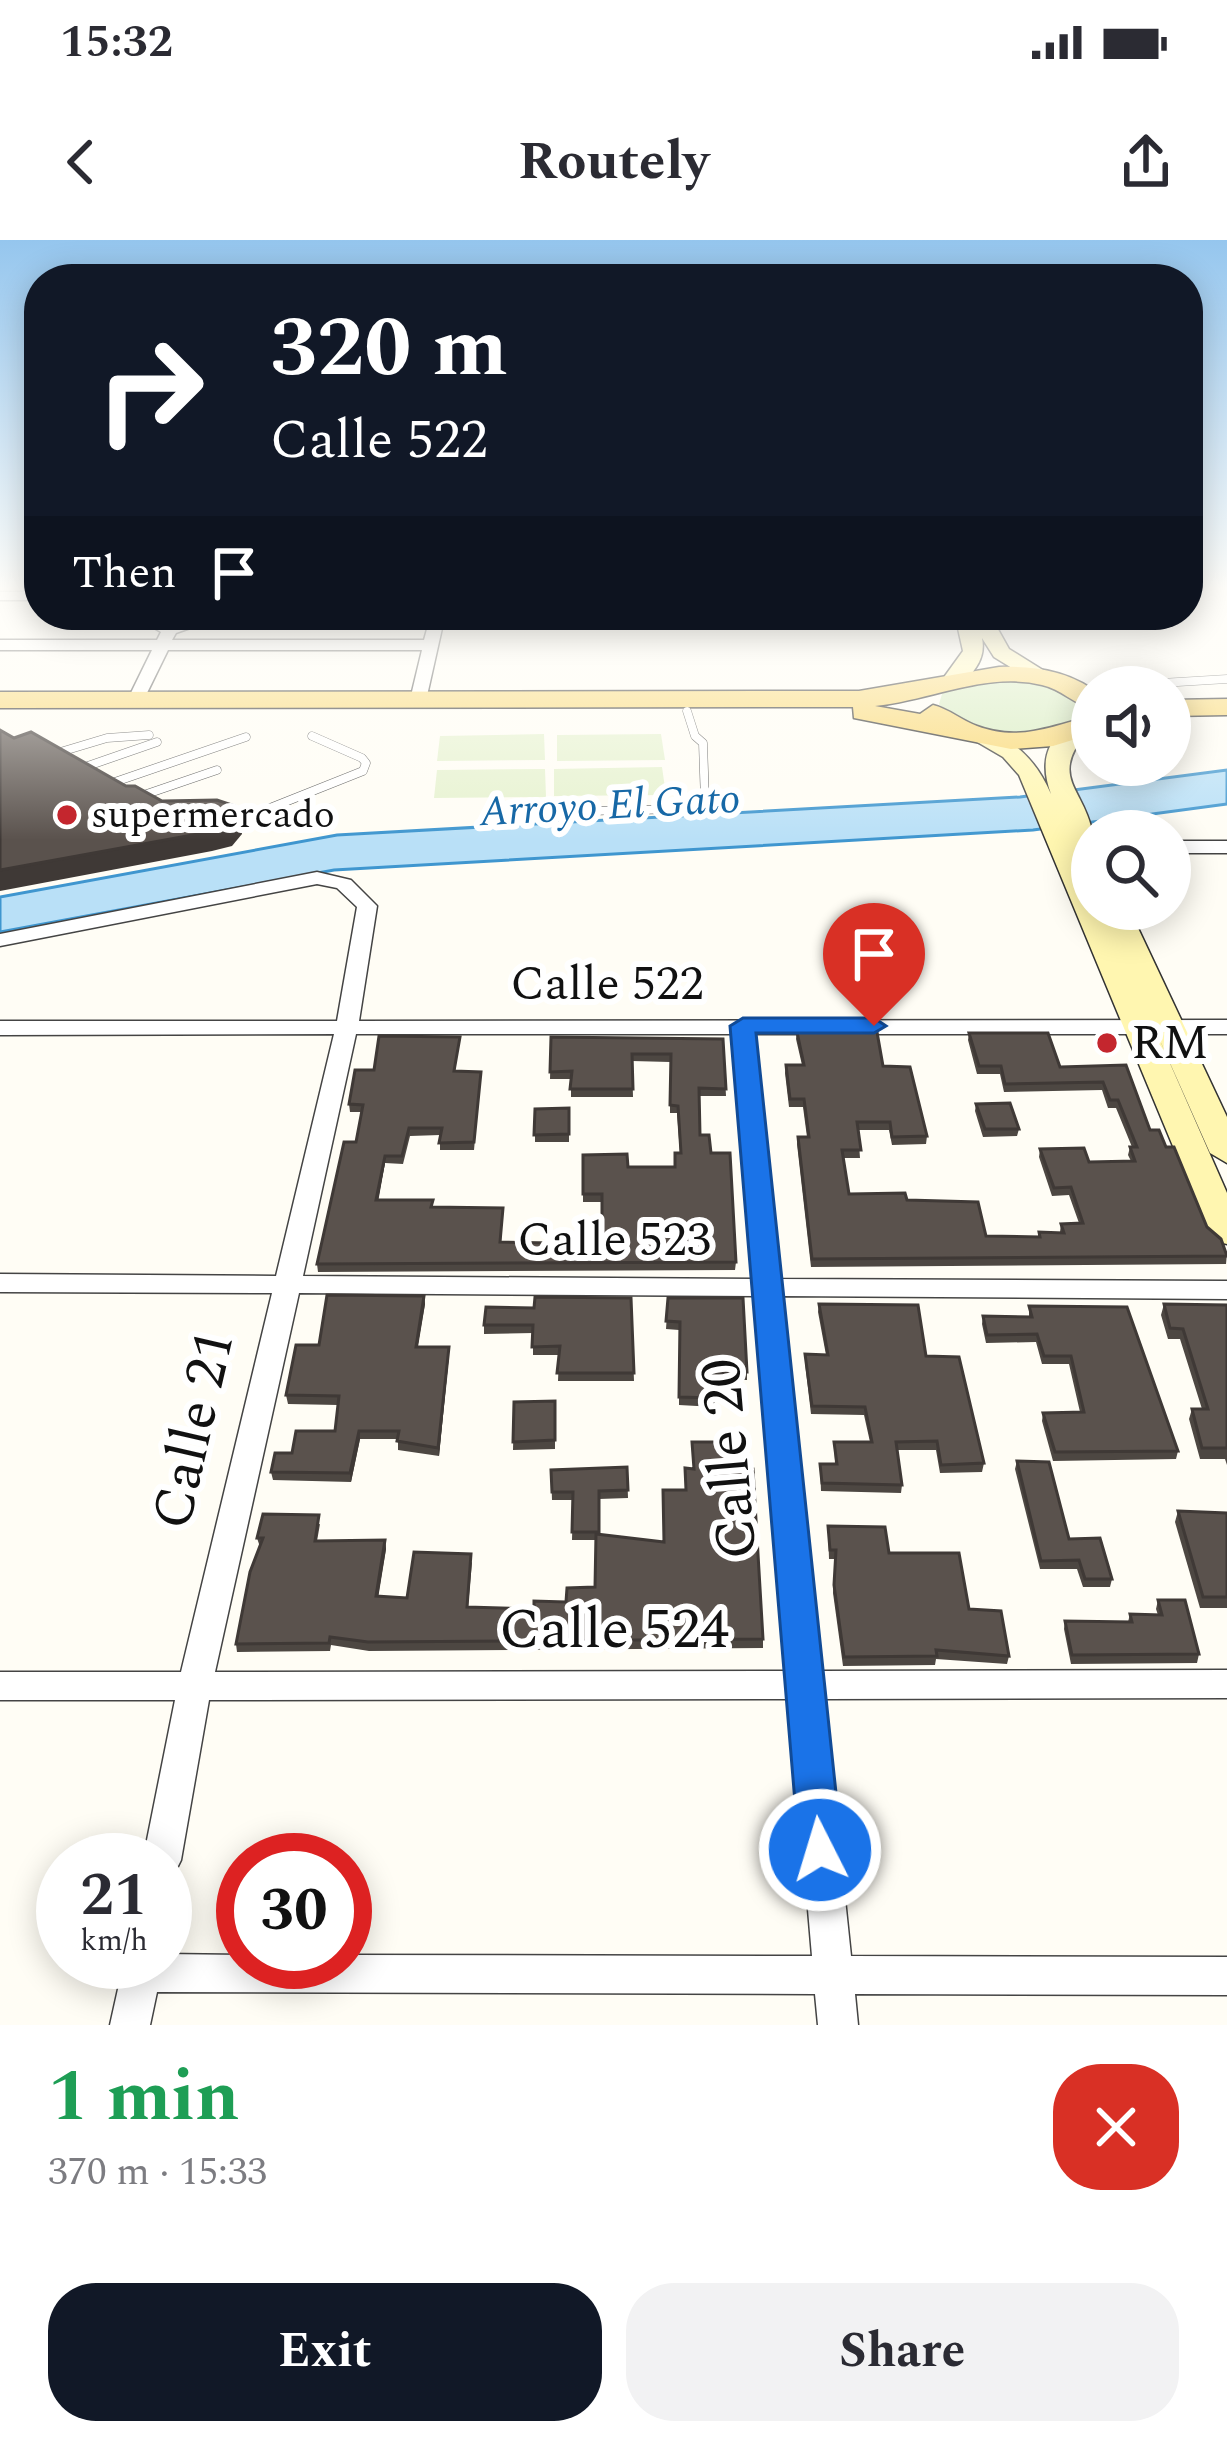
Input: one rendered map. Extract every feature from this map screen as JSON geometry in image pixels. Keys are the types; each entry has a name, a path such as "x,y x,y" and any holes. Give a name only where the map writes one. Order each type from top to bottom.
{"main road":[{"path":"956,673 926,701 934,715 1025,763 1052,793 1071,831"},
{"path":"0,700 834,700 884,698 981,675 1071,687"},
{"path":"1191,700 1227,703"},
{"path":"1191,706 1227,703"},
{"path":"0,711 865,712 1030,741 1071,732"},
{"path":"1052,793 1053,763 1071,743"},
{"path":"1105,930 1136,1026 1227,1233"},
{"path":"1125,930 1227,1153"}],"street":[{"path":"136,699 149,673"},
{"path":"418,700 424,673"},
{"path":"1191,847 1227,848"},
{"name":"Calle 21","path":"0,940 317,878 344,884 367,906 347,1027 195,1684 167,1833"},
{"name":"Calle 20","path":"743,1026 838,2025"},
{"name":"Calle 522","path":"0,1028 1227,1027"},
{"name":"Calle 523","path":"0,1282 1227,1290"},
{"name":"Calle 524","path":"0,1686 1227,1684"},
{"path":"192,1968 1227,1976"},
{"path":"130,2025 137,1989"}],"lane":[{"path":"1191,681 1227,679"},
{"path":"585,811 684,809 705,801 703,743 695,736 687,711"},
{"path":"270,808 363,771 366,763 362,758 312,736"},
{"path":"109,784 246,737"},
{"path":"56,753 107,738 153,738 82,768"},
{"path":"40,744 140,798 218,770"}],"green space":[{"path":"997,678 1048,684 1071,697 1071,724 1005,733 968,727 939,704 942,694 954,685"},
{"path":"544,734 545,760 437,761 440,736"},
{"path":"661,734 665,760 557,761 557,735"},
{"path":"662,767 666,795 554,796 554,769"},
{"path":"545,769 546,797 434,798 437,770"}],"water":[{"path":"1227,770 1227,804 1182,810 1071,810 1071,825 1033,830 334,870 0,932 0,897 337,835 1020,797 1104,786 1191,786 1191,775"}],"building":[{"name":"supermercado","path":"0,730 14,738 31,732 162,801 217,800 235,806 240,814 229,826 209,832 0,870"},
{"path":"797,1032 877,1032 883,1066 910,1067 927,1136 892,1137 890,1122 857,1122 861,1150 842,1150 849,1194 905,1193 907,1200 978,1202 986,1236 1040,1237 1039,1232 1064,1233 1061,1224 1083,1223 1071,1187 1054,1188 1040,1149 1084,1148 1089,1162 1135,1161 1130,1147 1137,1147 1118,1100 1110,1100 1103,1082 1005,1084 1001,1066 979,1066 969,1033 1048,1033 1060,1067 1126,1065 1150,1130 1159,1130 1166,1147 1174,1147 1207,1227 1221,1239 1227,1256 812,1259 798,1137 809,1137 804,1099 790,1099 786,1065 804,1065"},
{"path":"379,1036 460,1037 454,1071 481,1072 474,1142 439,1143 442,1128 409,1128 402,1156 385,1156 376,1200 503,1208 500,1242 553,1243 553,1239 579,1239 579,1230 602,1229 602,1194 583,1194 583,1155 627,1154 628,1167 675,1167 675,1153 681,1153 678,1106 670,1105 671,1054 632,1054 633,1089 570,1089 572,1071 550,1072 551,1037 723,1039 726,1089 699,1088 700,1135 709,1135 711,1153 730,1153 736,1262 317,1264 344,1142 356,1142 363,1105 349,1104 355,1070 374,1070"},
{"path":"1010,1103 1019,1129 985,1129 976,1104"},
{"path":"569,1108 569,1134 534,1135 535,1109"},
{"path":"327,1295 424,1296 416,1347 449,1347 438,1448 397,1441 399,1431 359,1431 350,1473 271,1472 275,1453 292,1453 296,1431 335,1431 339,1396 286,1395 296,1345 319,1345"},
{"path":"535,1297 631,1298 634,1373 557,1373 560,1346 532,1347 533,1325 484,1325 486,1307 534,1308"},
{"path":"668,1298 743,1298 747,1372 714,1372 715,1398 679,1397 680,1322 666,1321"},
{"path":"819,1304 918,1305 926,1356 959,1357 984,1463 941,1465 937,1441 896,1442 902,1485 822,1483 820,1464 837,1464 834,1442 872,1442 865,1407 812,1406 805,1354 828,1355"},
{"path":"1164,1304 1227,1305 1227,1448 1202,1448 1192,1409 1208,1409 1183,1329 1170,1328"},
{"path":"1029,1306 1127,1307 1178,1451 1055,1452 1043,1413 1084,1412 1071,1356 1044,1356 1037,1334 987,1335 983,1316 1032,1317"},
{"path":"555,1401 555,1440 513,1442 514,1402"},
{"path":"692,1442 728,1442 730,1469 753,1469 763,1639 368,1642 330,1637 329,1643 236,1644 250,1572 263,1538 257,1538 263,1514 319,1515 315,1541 385,1540 376,1596 407,1598 414,1552 471,1554 467,1607 534,1609 534,1601 566,1602 567,1588 595,1587 596,1534 664,1542 663,1490 686,1490 685,1468 694,1469"},
{"path":"1017,1461 1049,1462 1069,1539 1100,1538 1112,1579 1085,1579 1079,1560 1041,1561"},
{"path":"627,1467 628,1490 599,1491 599,1532 572,1532 573,1492 552,1492 551,1470"},
{"path":"1178,1511 1227,1513 1227,1597 1203,1597"},
{"path":"828,1526 885,1527 889,1553 959,1553 969,1609 1001,1611 1009,1656 936,1650 937,1656 844,1657 834,1585 836,1550 830,1550"},
{"path":"1158,1600 1185,1600 1199,1654 1072,1655 1065,1621 1132,1622 1130,1614 1162,1615"}],"place":[{"name":"supermercado","path":"67,815"},
{"name":"RM","path":"1107,1043"}],"route":[{"path":"820,1850 743,1026 874,1026"}],"water label":[{"name":"Arroyo El Gato","path":"610,806"}]}
